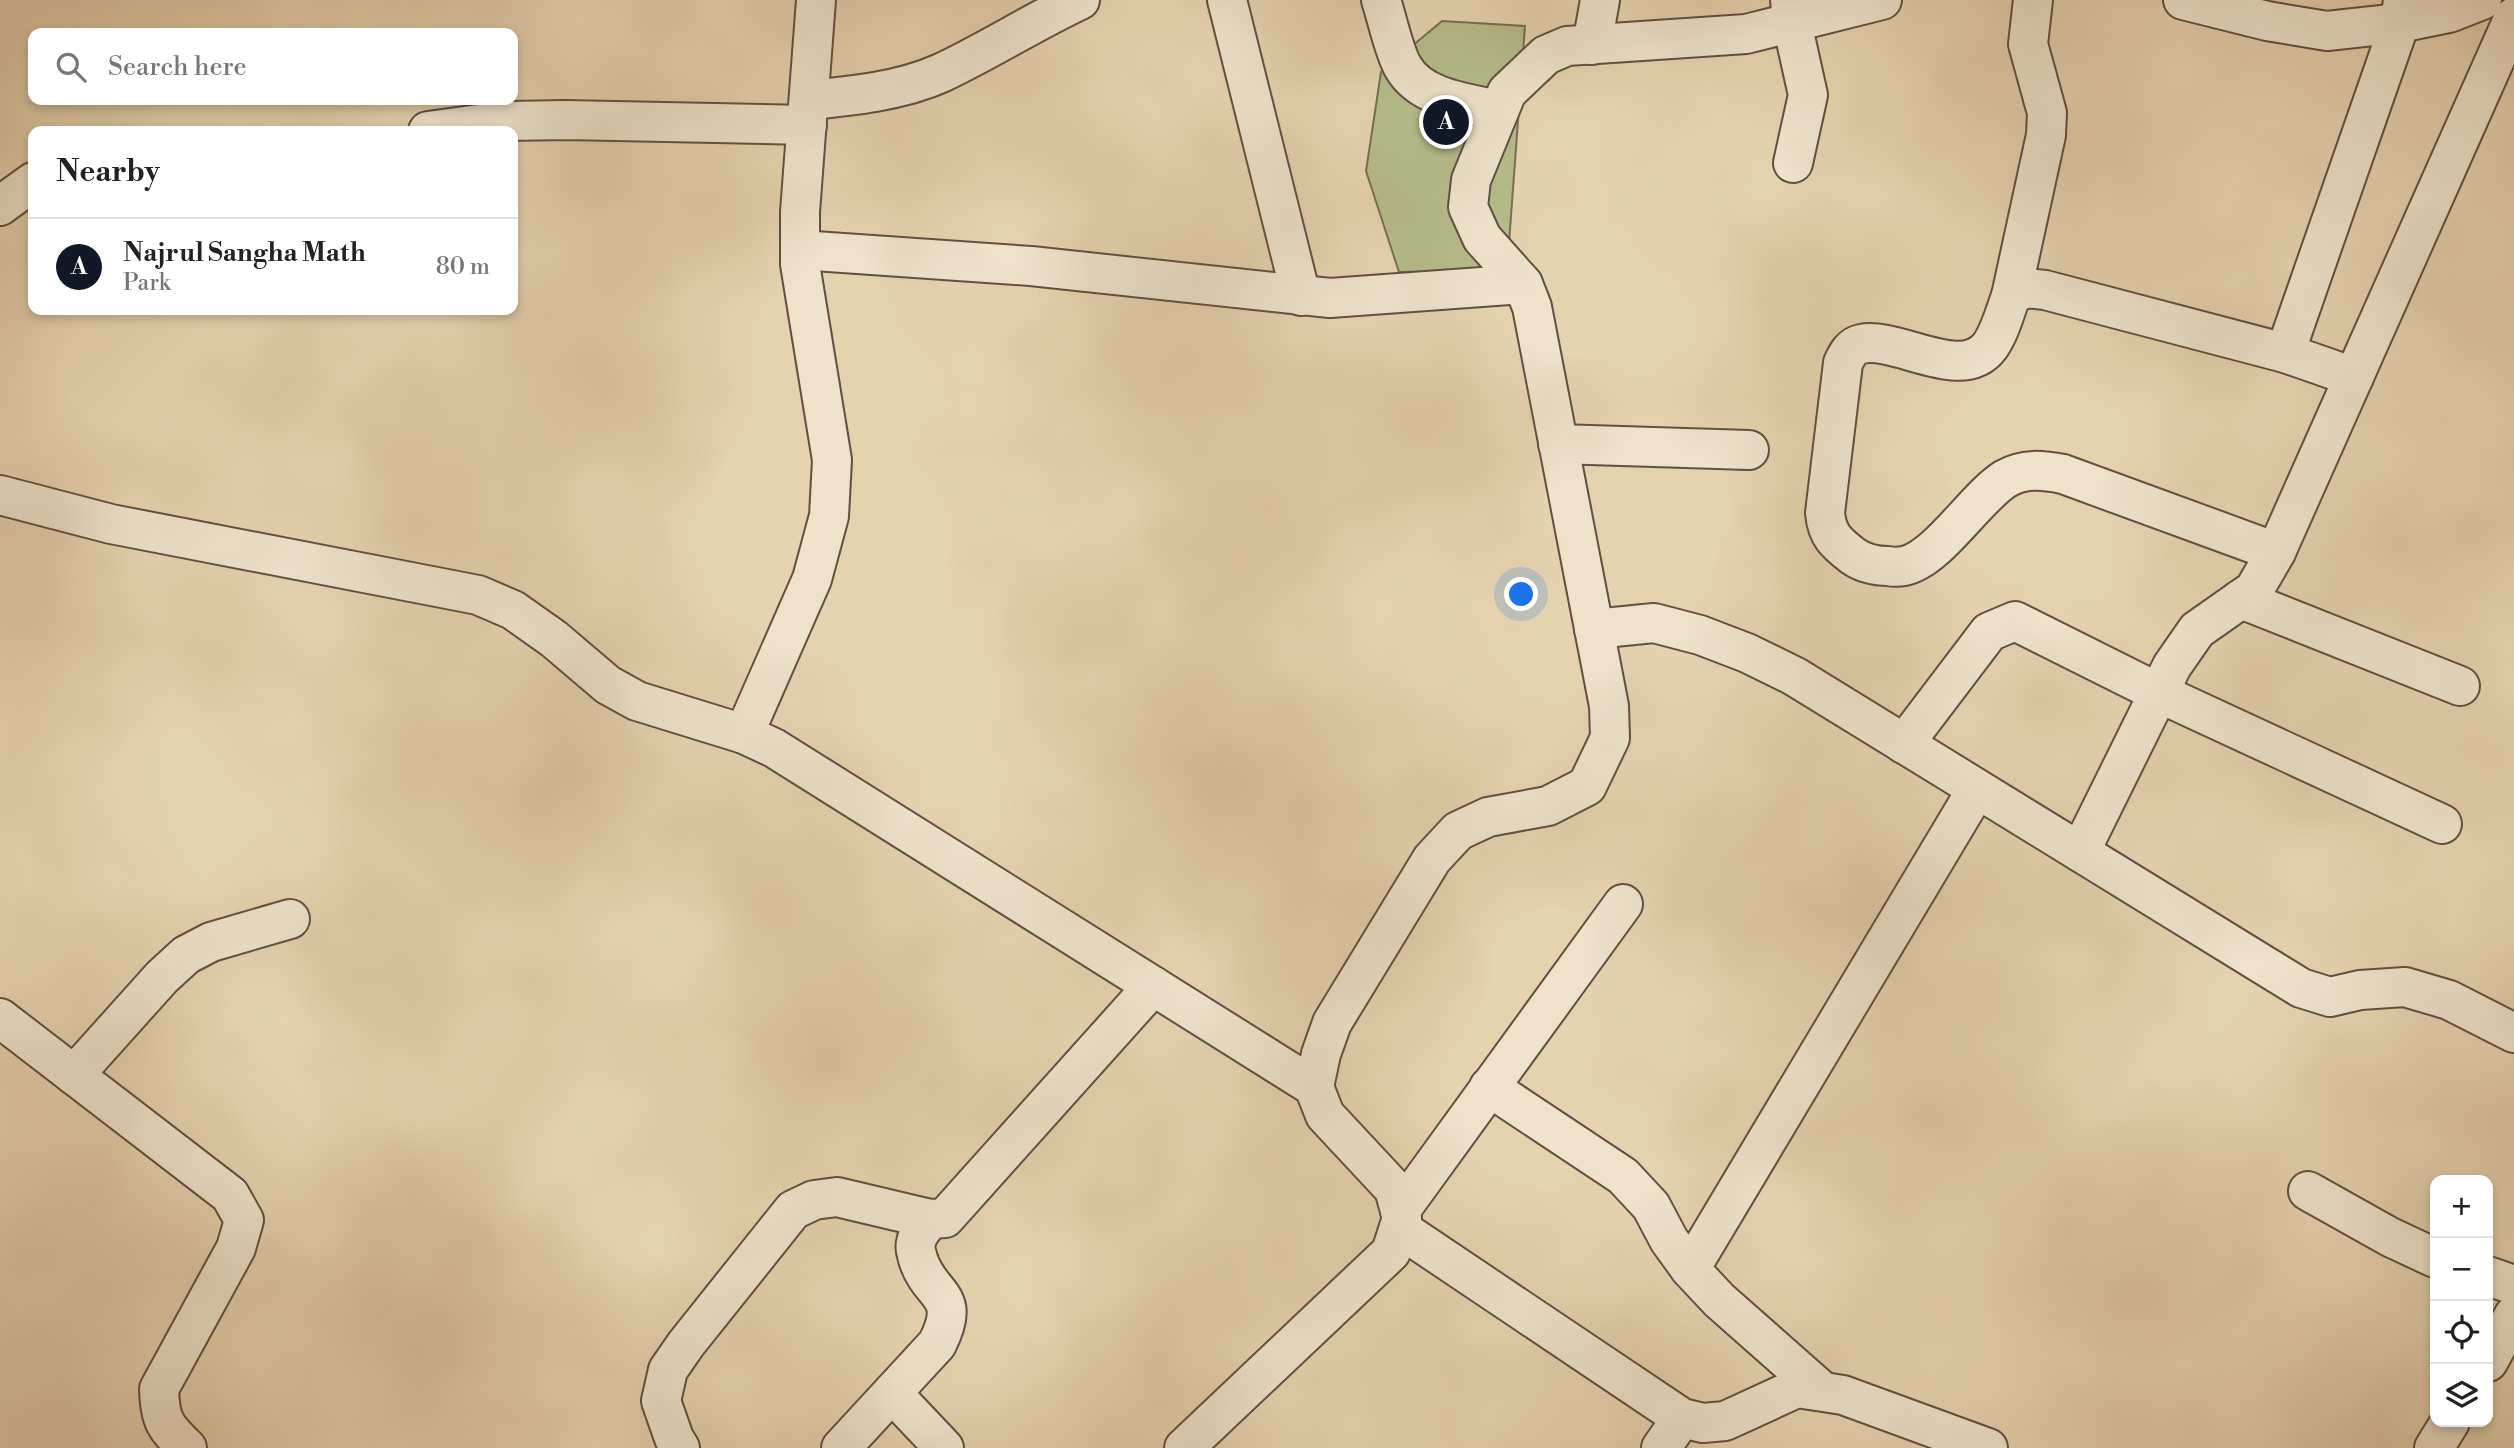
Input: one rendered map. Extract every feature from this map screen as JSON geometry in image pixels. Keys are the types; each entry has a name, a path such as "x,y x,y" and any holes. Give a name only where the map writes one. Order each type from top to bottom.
{"street":[{"path":"744,734 812,579 829,516 832,460 800,264 817,0"},
{"path":"465,126 502,121 808,113 846,97 939,74 1080,0"},
{"path":"1227,0 1301,296"},
{"path":"1381,0 1402,67 1411,77 1423,88 1447,97 1499,110"},
{"path":"1592,45 1600,0"},
{"path":"1882,0 1791,12 1746,34 1567,46 1546,55 1507,92 1471,180 1468,207 1482,238 1523,284 1532,307 1609,706 1610,738 1587,786 1548,806 1488,817 1458,831 1432,859 1332,1023 1321,1054 1314,1087 1325,1115 1394,1189 1399,1219 1672,1433 1703,1423 1724,1421 1797,1388 1843,1395 1965,1444"},
{"path":"2033,0 2028,44 2043,91 2047,124 2011,296 1990,347 1977,358 1958,362 1860,344 1849,351 1843,363 1825,513 1826,527 1833,541 1858,560 1877,566 1903,567 1921,560 2003,480 2021,471 2044,470 2063,474 2276,552"},
{"path":"2191,1 2267,21 2328,31 2401,12 2449,13 2483,0"},
{"path":"1791,12 1808,95 1793,163"},
{"path":"2285,353 2401,12"},
{"path":"2080,852 2172,666 2197,630 2254,590 2276,552 2514,16"},
{"path":"0,206 28,186"},
{"path":"800,250 1031,266 1301,296 1356,297 1523,284"},
{"path":"2011,296 2025,288 2045,290 2285,353 2354,377"},
{"path":"1558,444 1749,450"},
{"path":"0,495 111,524 478,595 513,610 554,639 608,685 637,701 744,734 774,748 1314,1087"},
{"path":"2241,599 2460,686"},
{"path":"1904,744 1989,632 2015,621 2159,693 2442,824"},
{"path":"1594,629 1654,623 1700,635 1747,653 1794,676 2301,988 2330,997 2360,990 2405,987 2449,1000 2514,1033"},
{"path":"1690,1269 1977,789"},
{"path":"1184,1448 1391,1251 1399,1219 1489,1087 1623,904"},
{"path":"74,1075 162,977 186,955 211,942 290,919"},
{"path":"680,1448 661,1401 668,1370 793,1210 814,1200 837,1197 930,1219 945,1219 1153,986"},
{"path":"0,1018 230,1195 244,1220 236,1248 159,1389 160,1412 170,1431 187,1448"},
{"path":"1489,1087 1623,1176 1651,1206 1669,1240 1690,1269 1720,1300 1822,1391"},
{"path":"2308,1191 2390,1237 2430,1256"},
{"path":"841,1448 937,1344 945,1329 947,1311 942,1294 922,1272 915,1248 916,1239 930,1219"},
{"path":"2493,1278 2514,1284"},
{"path":"2498,1360 2514,1315"},
{"path":"892,1393 944,1448"},
{"path":"2434,1448 2447,1427"}],"green space":[{"path":"1442,21 1525,26 1507,270 1399,272 1366,171 1381,72"}],"place":[{"name":"Najrul Sangha Math","path":"1446,122"}]}
